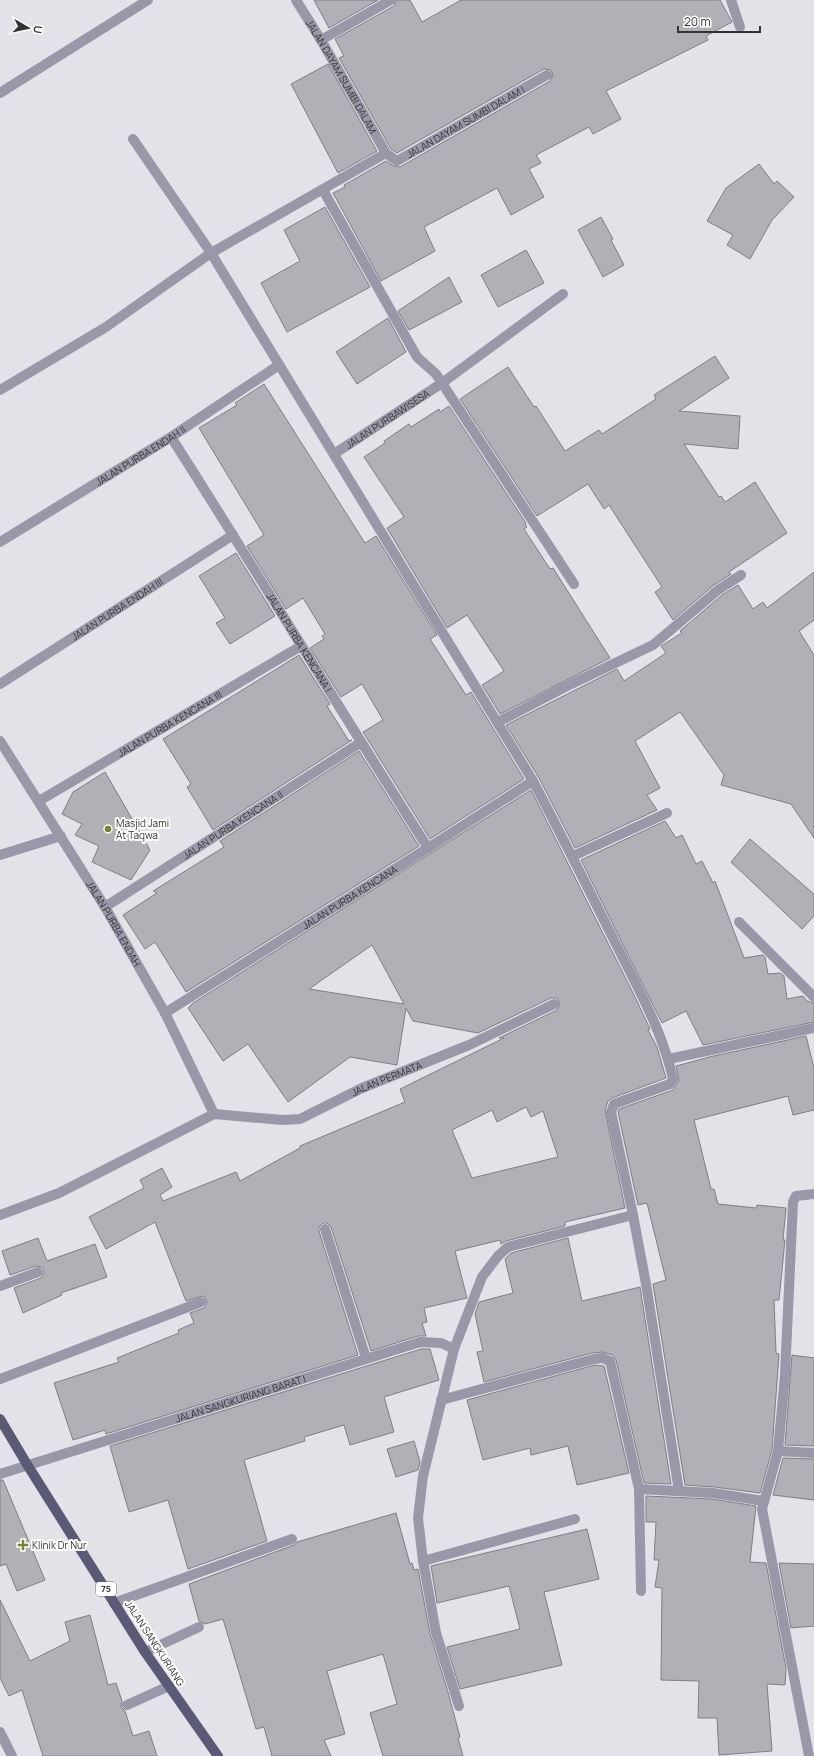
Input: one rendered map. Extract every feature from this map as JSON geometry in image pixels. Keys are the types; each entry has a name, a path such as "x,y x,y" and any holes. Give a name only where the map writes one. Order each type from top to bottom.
{"main road":[{"name":"JALAN SANGKURIANG","path":"0,1419 145,1652 218,1756"}],"street":[{"path":"0,93 148,0"},
{"name":"JALAN DAYAM SUMBI DALAM","path":"296,0 321,40 386,153"},
{"path":"321,40 391,0"},
{"path":"731,0 740,27"},
{"name":"JALAN DAYAM SUMBI DALAM I","path":"386,153 397,161 547,75"},
{"path":"133,139 211,253 533,780 573,856 647,1005 669,1059 673,1079 672,1082 614,1104 610,1112 633,1215 655,1337 679,1491"},
{"path":"0,390 106,327 211,253 386,153"},
{"path":"323,190 418,357 436,374 574,584"},
{"name":"JALAN PURBAWISESA","path":"334,454 442,383 563,294"},
{"name":"JALAN PURBA ENDAH II","path":"0,542 171,436 279,365"},
{"name":"JALAN PURBA KENCANA I","path":"171,436 234,535 360,743 428,848"},
{"name":"JALAN PURBA ENDAH III","path":"0,684 234,535"},
{"path":"498,722 565,687 653,645 718,590 740,575"},
{"name":"JALAN PURBA KENCANA III","path":"39,801 301,646"},
{"name":"JALAN PURBA ENDAH","path":"0,741 105,907 165,1013 214,1114"},
{"name":"JALAN PURBA KENCANA II","path":"105,907 360,743"},
{"name":"JALAN PURBA KENCANA","path":"165,1013 428,848 533,780"},
{"path":"573,856 667,813"},
{"path":"0,855 61,836"},
{"path":"739,922 814,997"},
{"name":"JALAN PERMATA","path":"214,1114 283,1120 300,1119 362,1088 469,1045 554,1004"},
{"path":"669,1059 814,1028"},
{"path":"0,1214 59,1193 214,1114"},
{"path":"809,1756 762,1509 778,1451 785,1375 791,1209 796,1196 814,1194"},
{"path":"459,1706 436,1634 422,1562 418,1518 423,1476 454,1349 482,1277 498,1256 508,1248 633,1215"},
{"path":"325,1229 366,1358"},
{"path":"0,1286 38,1272"},
{"path":"0,1379 201,1302"},
{"name":"JALAN SANGKURIANG BARAT I","path":"0,1474 420,1342 441,1344 454,1349"},
{"path":"441,1400 594,1359 602,1358 610,1361 640,1489 641,1591"},
{"path":"778,1451 814,1453"},
{"path":"640,1489 713,1493 764,1501"},
{"path":"422,1562 575,1519"},
{"path":"114,1603 292,1539"},
{"path":"145,1652 199,1627"},
{"path":"127,1705 169,1686"},
{"path":"0,1732 12,1756"}],"building":[{"path":"314,0 378,0 329,28"},
{"path":"397,0 410,0 422,22 461,0 720,0 732,22 706,36 708,40 606,91 621,119 593,134 589,127 536,155 541,163 529,169 544,197 511,215 497,188 424,227 435,251 381,281 333,193 386,161 394,166 400,167 550,81 553,75 551,70 544,69 397,153 391,149 339,58 344,56 335,39 394,6"},
{"path":"328,64 377,151 338,173 291,84"},
{"path":"759,164 774,184 777,181 794,197 772,220 750,259 727,245 733,235 707,221 726,188"},
{"path":"325,207 370,287 287,332 261,283 300,261 284,230"},
{"path":"601,217 613,239 611,240 624,265 603,277 578,230"},
{"path":"526,250 544,283 498,307 481,275"},
{"path":"449,277 462,302 409,330 398,311"},
{"path":"388,318 406,352 357,384 336,352"},
{"path":"715,356 729,378 679,411 740,416 738,449 684,444 719,497 721,496 725,502 755,482 787,533 729,572 731,574 714,585 673,620 655,592 662,587 609,505 604,509 588,484 537,516 460,399 508,367 534,407 536,406 565,451 599,430 602,434 656,399 654,395"},
{"path":"264,384 365,543 376,536 437,635 430,639 466,695 471,692 524,779 430,839 363,732 383,720 362,684 341,697 310,648 324,639 322,636 325,634 303,598 286,609 247,546 264,535 199,428 237,405 235,403"},
{"path":"449,406 526,523 525,524 527,527 524,529 550,569 553,568 610,658 500,714 482,685 504,671 467,615 447,628 387,528 404,517 364,457 409,424 411,427 439,409 440,412"},
{"path":"236,553 275,616 230,644 216,623 225,618 199,576"},
{"path":"814,572 814,620 799,631 814,655 814,838 791,804 721,785 724,775 680,712 635,741 660,788 647,795 657,810 575,848 539,778 506,725 617,669 624,681 666,653 661,646 682,633 680,631 722,595 738,585 753,609 763,602 767,608"},
{"path":"299,655 330,704 327,706 349,741 352,740 213,830 187,787 191,784 163,739"},
{"path":"359,751 419,846 186,992 155,942 145,949 123,915 157,893 153,891 224,847 220,841"},
{"name":"Masjid Jami At Taqwa","path":"105,772 150,850 131,880 92,862 99,846 75,835 82,824 62,814 73,792"},
{"path":"531,790 636,999 650,1029 648,1030 657,1047 666,1078 612,1098 608,1101 605,1110 625,1208 565,1222 565,1226 506,1241 501,1244 500,1240 455,1251 467,1298 424,1308 427,1322 422,1323 426,1336 418,1336 371,1351 331,1227 327,1223 323,1223 319,1227 319,1231 358,1355 106,1434 105,1430 73,1440 54,1383 119,1362 117,1358 179,1333 178,1330 194,1323 190,1313 204,1308 207,1303 205,1297 202,1296 186,1301 155,1222 106,1249 89,1217 144,1188 140,1180 162,1168 172,1187 160,1195 163,1201 236,1172 240,1181 300,1148 300,1146 405,1102 400,1089 557,1010 560,1004 557,998 551,998 478,1033 413,1021 406,1008 397,1065 350,1057 288,1102 248,1044 223,1061 188,1008 193,1003","holes":["372,945 404,1004 309,989","526,1107 531,1117 543,1111 558,1157 472,1178 452,1130 492,1110 497,1122"]},
{"path":"665,821 676,838 682,835 696,864 702,861 713,883 715,881 744,958 763,955 765,957 768,974 780,973 784,976 787,999 803,996 807,1001 814,1003 814,1022 703,1045 686,1011 662,1023 581,860"},
{"path":"750,839 814,894 814,916 802,929 731,862"},
{"path":"806,1036 814,1068 814,1110 793,1115 788,1096 694,1120 711,1189 714,1189 718,1204 756,1208 757,1205 786,1208 783,1240 785,1240 779,1300 774,1300 776,1353 779,1354 772,1450 760,1493 685,1485 653,1284 666,1280 647,1203 638,1205 618,1112 619,1109 673,1090 679,1080 676,1066 709,1057"},
{"path":"38,1238 47,1261 95,1244 107,1277 61,1293 62,1295 23,1313 14,1288 41,1278 44,1270 42,1267 36,1266 10,1275 2,1251"},
{"path":"568,1238 582,1301 640,1287 671,1484 644,1483 616,1360 613,1355 602,1352 592,1353 484,1382 477,1352 483,1351 475,1314 479,1302 513,1293 505,1259 511,1253"},
{"path":"421,1349 430,1349 439,1380 384,1397 394,1432 350,1445 344,1425 304,1437 305,1441 244,1460 267,1541 188,1569 168,1500 129,1512 110,1446"},
{"path":"792,1355 814,1358 814,1446 785,1445"},
{"path":"595,1365 604,1366 629,1473 577,1485 568,1446 531,1455 530,1448 483,1460 467,1400"},
{"path":"414,1441 420,1462 418,1470 396,1477 387,1449"},
{"path":"783,1458 814,1459 814,1500 773,1495"},
{"path":"0,1480 3,1480 45,1580 17,1591 6,1564 0,1566"},
{"path":"646,1496 712,1499 756,1506 750,1562 766,1563 786,1668 785,1685 767,1684 772,1751 719,1755 717,1718 698,1718 699,1681 661,1680 662,1588 655,1587 659,1560 654,1560 656,1522 646,1522"},
{"path":"396,1513 410,1564 412,1563 414,1570 418,1569 430,1634 448,1692 460,1737 458,1738 463,1756 383,1756 370,1713 397,1704 383,1654 327,1671 345,1734 324,1740 331,1756 272,1756 264,1727 256,1729 223,1619 205,1624 199,1621 189,1584 294,1545 297,1542"},
{"path":"587,1529 599,1579 544,1592 562,1665 460,1689 447,1647 520,1629 509,1586 437,1603 431,1566"},
{"path":"779,1563 814,1564 814,1626 791,1628"},
{"path":"0,1600 30,1661 70,1641 65,1622 90,1615 108,1685 116,1683 122,1701 121,1707 125,1711 133,1736 149,1731 157,1756 43,1756 22,1690 9,1696 0,1678"}],"place":[{"name":"Masjid Jami At Taqwa","path":"108,829"},
{"name":"Klinik Dr Nur","path":"23,1545"}]}
